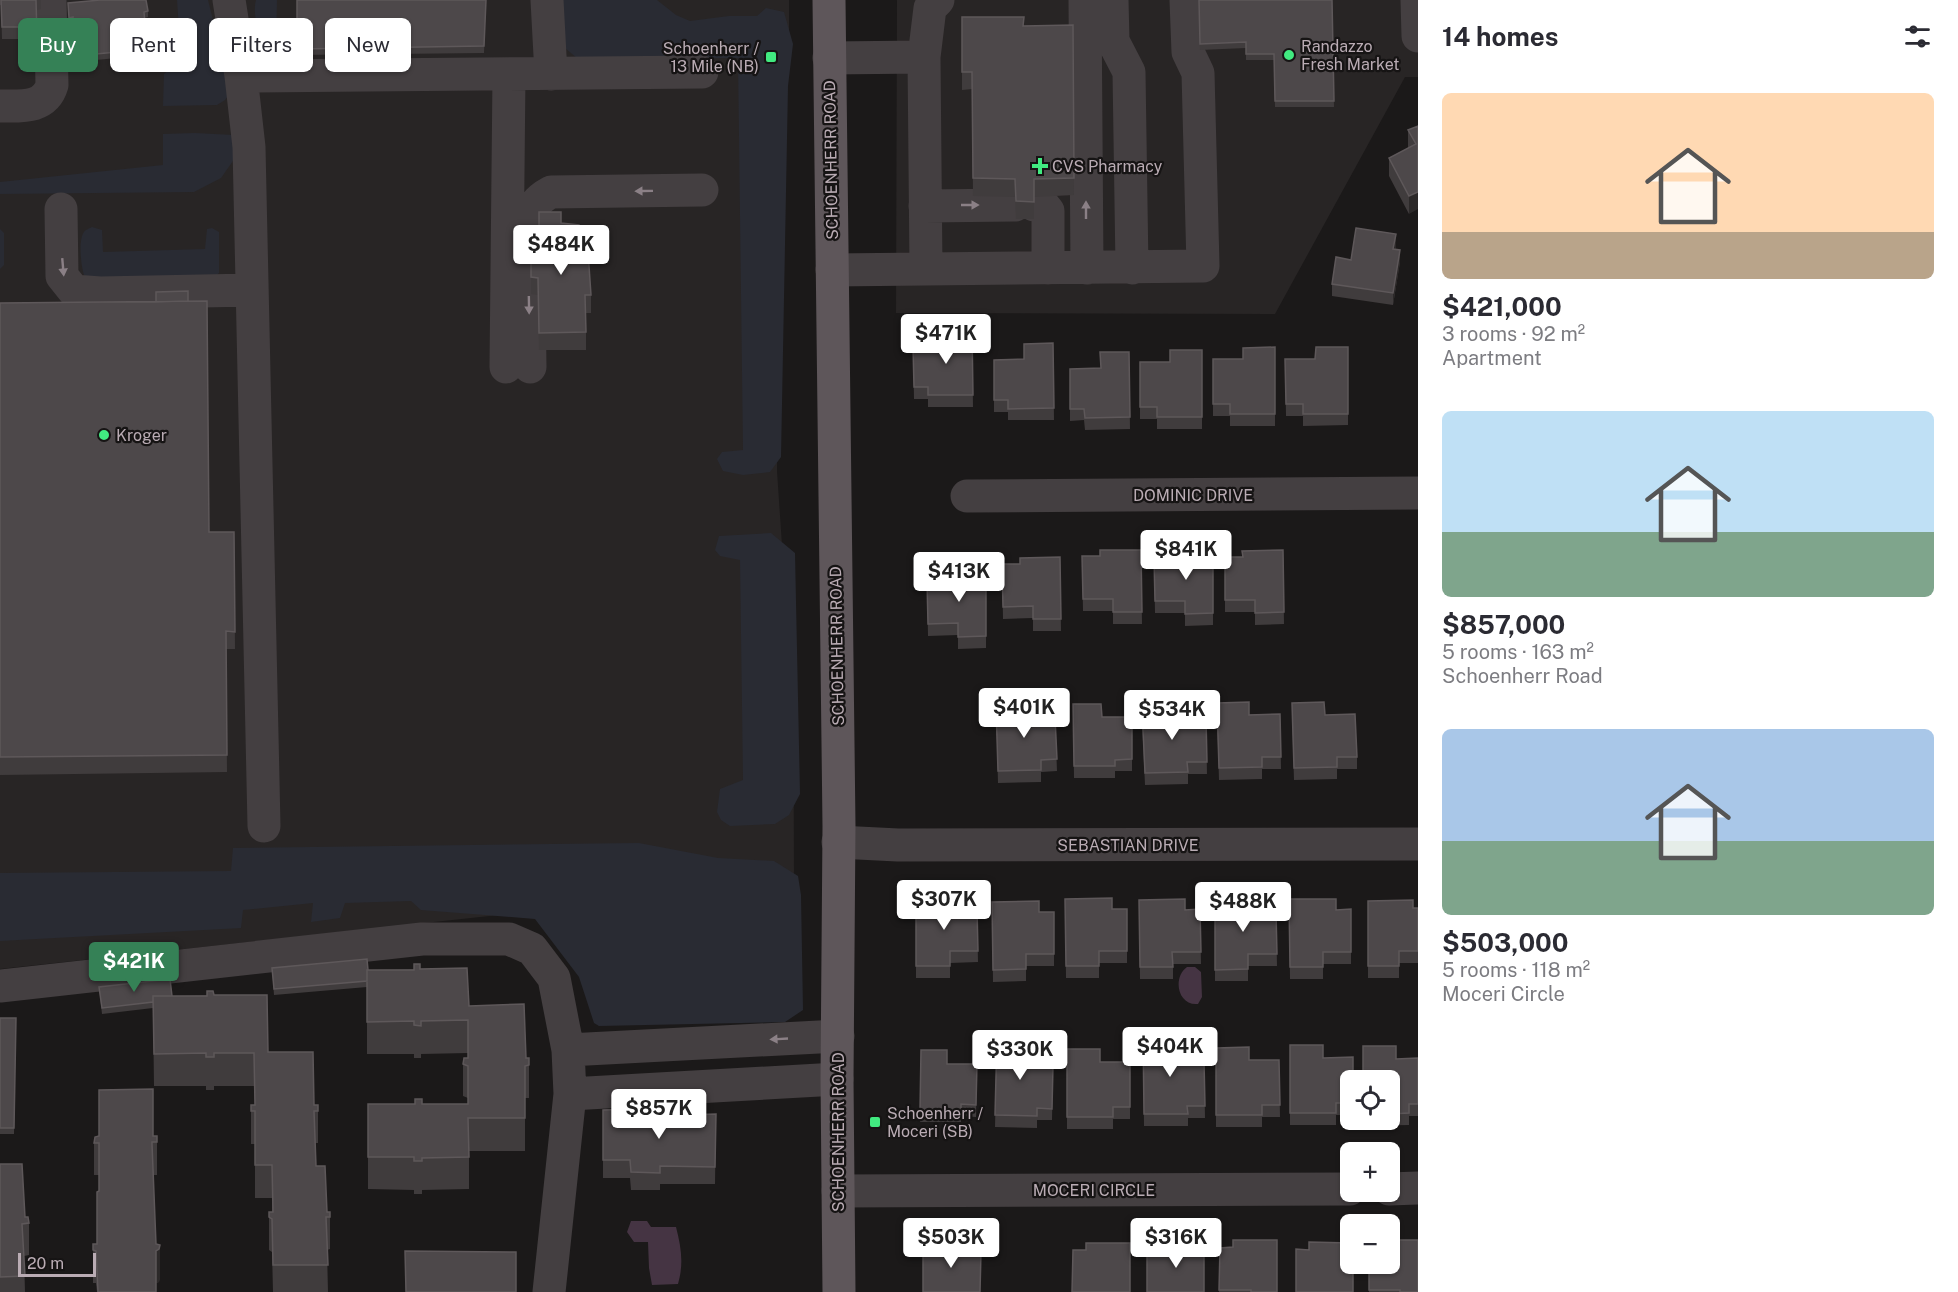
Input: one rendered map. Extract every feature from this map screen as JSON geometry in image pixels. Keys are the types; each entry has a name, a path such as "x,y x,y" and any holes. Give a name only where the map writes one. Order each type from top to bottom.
{"main road":[{"name":"SCHOENHERR ROAD","path":"830,0 838,842 839,1292"}],"street":[{"path":"0,106 30,106 50,94 52,85 50,0"},
{"path":"229,0 249,147 264,826"},
{"path":"547,0 550,74"},
{"path":"926,269 924,57 930,8 938,0"},
{"path":"1085,0 1087,268"},
{"path":"1112,0 1113,41 1129,72 1132,268"},
{"path":"832,270 1203,266 1198,73 1188,52 1186,0"},
{"path":"1417,0 1418,36"},
{"path":"830,58 924,57"},
{"path":"241,76 702,72"},
{"path":"509,74 518,367 528,224 532,206 551,192 702,190"},
{"path":"925,206 1044,206 1048,211 1048,268"},
{"path":"61,209 62,276 74,291 100,293 252,290"},
{"name":"DOMINIC DRIVE","path":"968,496 1418,493"},
{"name":"SEBASTIAN DRIVE","path":"838,842 898,845 1418,844"},
{"path":"0,986 422,939 509,939 532,949 555,978 568,1050 570,1094 549,1292"},
{"path":"568,1050 838,1036"},
{"path":"570,1094 837,1079"},
{"path":"1400,1189 1418,1188"},
{"name":"MOCERI CIRCLE","path":"838,1191 1340,1189"}],"shaded area":[{"path":"0,0 789,0 789,31 777,171 777,471 782,545 793,571 794,883 0,969"},
{"path":"177,0 208,0 212,18 209,18 209,72 226,72 231,92 217,105 163,106 164,74 166,72 197,72 197,18 178,18"},
{"path":"256,0 277,0 277,18 255,18"},
{"path":"558,0 657,0 676,15 690,21 729,16 757,16 766,8 784,12 793,44 788,86 781,457 770,472 743,475 723,471 717,459 722,452 743,450 738,58 578,59 558,42"},
{"path":"897,0 1418,0 1418,77 1405,77 1275,314 896,313"},
{"path":"163,134 234,135 235,158 221,178 194,192 0,194 0,182 163,165"},
{"path":"92,227 102,230 103,252 205,249 207,229 212,228 219,232 219,273 213,278 91,278 84,275 81,247 84,232"},
{"path":"0,229 4,233 4,265 0,269"},
{"path":"771,533 795,553 800,794 789,815 775,824 730,826 721,820 717,812 720,789 743,780 740,560 720,556 715,550 719,536"},
{"path":"639,843 718,858 774,861 798,876 801,895 803,1010 785,1022 599,1026 594,1023 579,977 535,919 421,910 411,901 345,903 340,918 311,922 313,903 243,910 241,928 0,941 0,873 231,871 233,848"},
{"path":"1187,967 1195,967 1201,972 1202,997 1198,1004 1186,1001 1179,990 1182,972"},
{"path":"631,1221 647,1221 651,1227 676,1227 681,1255 678,1284 652,1285 648,1242 634,1242 627,1232"}],"building":[{"path":"1,0 36,0 36,18 18,18 18,27 2,27"},
{"path":"146,0 148,11 144,12 144,18 110,18 110,53 98,54 98,18 69,18 68,3"},
{"path":"297,0 486,0 484,46 411,47 411,18 325,18 325,49 313,49 313,18 297,18"},
{"name":"Randazzo Fresh Market","path":"1199,0 1332,0 1334,101 1275,101 1274,54 1246,54 1246,42 1200,44"},
{"name":"CVS Pharmacy","path":"962,17 1024,17 1023,26 1073,25 1074,178 1034,179 1034,202 1016,201 1015,179 973,178 972,72 962,72"},
{"path":"1418,126 1418,192 1409,196 1389,158 1416,144 1408,130"},
{"path":"539,212 561,212 561,223 579,225 580,252 588,251 591,295 585,295 586,332 539,333 538,278 531,277 531,260 539,259"},
{"path":"1356,228 1396,234 1393,249 1400,250 1393,293 1332,284 1336,257 1351,260"},
{"path":"188,291 188,301 156,302 156,292"},
{"name":"Kroger","path":"207,301 209,532 234,532 235,632 226,631 227,755 0,757 0,303"},
{"path":"972,330 973,395 928,395 928,387 914,387 913,347 944,346 943,331"},
{"path":"1053,343 1054,408 1008,409 1008,400 994,400 994,360 1024,359 1024,344"},
{"path":"1275,347 1275,414 1230,414 1230,404 1213,404 1213,359 1243,359 1243,348"},
{"path":"1316,347 1348,347 1348,414 1303,414 1303,404 1286,404 1285,359 1315,359"},
{"path":"1170,350 1202,350 1202,417 1157,417 1157,407 1140,407 1140,362 1170,362"},
{"path":"1100,352 1129,352 1130,417 1085,418 1084,409 1070,409 1070,369 1101,368"},
{"path":"1100,550 1141,550 1142,612 1113,612 1113,599 1083,599 1082,556 1100,556"},
{"path":"1283,550 1284,612 1255,613 1255,600 1225,600 1225,557 1243,557 1242,551"},
{"path":"1172,552 1213,552 1213,613 1185,614 1185,601 1155,601 1154,558 1172,558"},
{"path":"1060,557 1061,619 1033,619 1033,606 1003,607 1002,564 1020,564 1020,558"},
{"path":"986,574 986,636 958,637 958,623 928,624 927,581 945,581 945,575"},
{"path":"1249,702 1249,715 1280,714 1281,757 1262,757 1262,767 1219,768 1217,703"},
{"path":"1324,702 1325,715 1355,714 1357,757 1337,757 1337,767 1294,768 1292,703"},
{"path":"1025,704 1025,717 1055,717 1057,759 1041,760 1041,770 998,771 996,705"},
{"path":"1073,704 1101,704 1102,717 1132,717 1132,759 1115,760 1115,766 1074,766"},
{"path":"1175,706 1175,720 1206,718 1207,762 1187,762 1188,772 1145,773 1142,708"},
{"path":"1112,898 1112,909 1127,909 1127,951 1099,951 1099,966 1066,966 1065,899"},
{"path":"1185,899 1185,910 1200,909 1201,952 1172,952 1173,967 1140,967 1139,900"},
{"path":"1289,899 1336,899 1336,910 1351,909 1351,952 1323,952 1323,967 1290,967"},
{"path":"962,900 962,909 977,909 978,951 950,951 950,966 916,966 916,901"},
{"path":"1413,900 1413,908 1418,908 1418,951 1399,951 1399,966 1368,966 1368,901"},
{"path":"1039,901 1039,912 1054,912 1054,954 1026,954 1026,969 993,970 992,902"},
{"path":"1215,901 1261,901 1261,912 1276,912 1277,954 1248,954 1248,969 1215,970"},
{"path":"367,959 367,981 274,989 272,968"},
{"path":"414,964 420,964 420,969 467,968 469,1006 524,1004 526,1058 529,1058 529,1065 525,1066 525,1118 468,1118 469,1157 422,1158 422,1161 414,1161 414,1157 368,1157 368,1104 415,1104 415,1099 422,1099 422,1104 468,1104 468,1066 463,1064 464,1058 468,1058 468,1020 421,1021 421,1026 414,1025 414,1021 367,1022 367,970 414,970"},
{"path":"170,979 172,996 153,996 153,1002 102,1008 99,987"},
{"path":"207,991 213,991 214,995 267,995 268,1052 313,1052 314,1105 318,1105 318,1111 314,1111 316,1166 325,1166 327,1212 330,1212 330,1217 326,1217 328,1265 273,1265 272,1219 269,1217 269,1212 273,1212 272,1165 255,1165 255,1111 251,1111 251,1105 255,1105 254,1053 214,1053 214,1057 206,1057 206,1053 154,1054 153,996 207,996"},
{"path":"0,1018 16,1018 14,1128 0,1128"},
{"path":"1143,1033 1172,1033 1172,1061 1204,1061 1205,1106 1187,1106 1188,1114 1144,1114"},
{"path":"997,1038 1025,1038 1024,1066 1053,1066 1052,1109 1037,1108 1037,1116 995,1115"},
{"path":"1290,1045 1323,1045 1323,1058 1353,1057 1353,1070 1340,1070 1340,1103 1336,1103 1336,1113 1290,1113"},
{"path":"1363,1046 1396,1046 1396,1059 1418,1058 1418,1104 1409,1104 1409,1113 1400,1113 1400,1070 1363,1070"},
{"path":"1249,1047 1249,1060 1279,1060 1280,1105 1262,1105 1262,1115 1216,1115 1216,1048"},
{"path":"1067,1049 1100,1049 1100,1062 1130,1062 1130,1107 1113,1107 1113,1117 1067,1117"},
{"path":"921,1050 947,1050 947,1064 977,1064 976,1105 961,1104 961,1110 920,1110"},
{"path":"153,1089 153,1136 157,1136 157,1142 152,1142 156,1244 160,1245 156,1251 156,1292 98,1292 96,1251 93,1250 93,1244 97,1244 99,1143 94,1143 95,1137 99,1136 99,1090"},
{"path":"640,1109 641,1115 675,1114 676,1109 683,1109 684,1115 716,1114 715,1167 660,1166 660,1173 631,1172 630,1160 603,1160 603,1110"},
{"path":"0,1164 22,1164 25,1217 28,1217 29,1223 22,1224 25,1276 0,1277"},
{"path":"1233,1240 1277,1240 1277,1292 1219,1290 1220,1248 1233,1247"},
{"path":"1400,1240 1418,1240 1418,1292 1369,1290 1369,1274 1400,1274"},
{"path":"1309,1242 1340,1243 1340,1274 1353,1274 1353,1292 1296,1292 1296,1249 1309,1250"},
{"path":"1086,1243 1130,1243 1130,1292 1072,1292 1073,1250 1086,1250"},
{"path":"923,1245 967,1245 967,1252 981,1252 980,1292 923,1292"},
{"path":"1160,1245 1204,1246 1204,1292 1147,1292 1147,1252 1160,1253"},
{"path":"405,1251 516,1252 516,1292 406,1292"}],"place":[{"name":"Randazzo Fresh Market","path":"1289,55"},
{"name":"Schoenherr / 13 Mile (NB)","path":"771,57"},
{"name":"CVS Pharmacy","path":"1040,166"},
{"name":"Kroger","path":"104,435"},
{"name":"Schoenherr / Moceri (SB)","path":"875,1122"}]}
